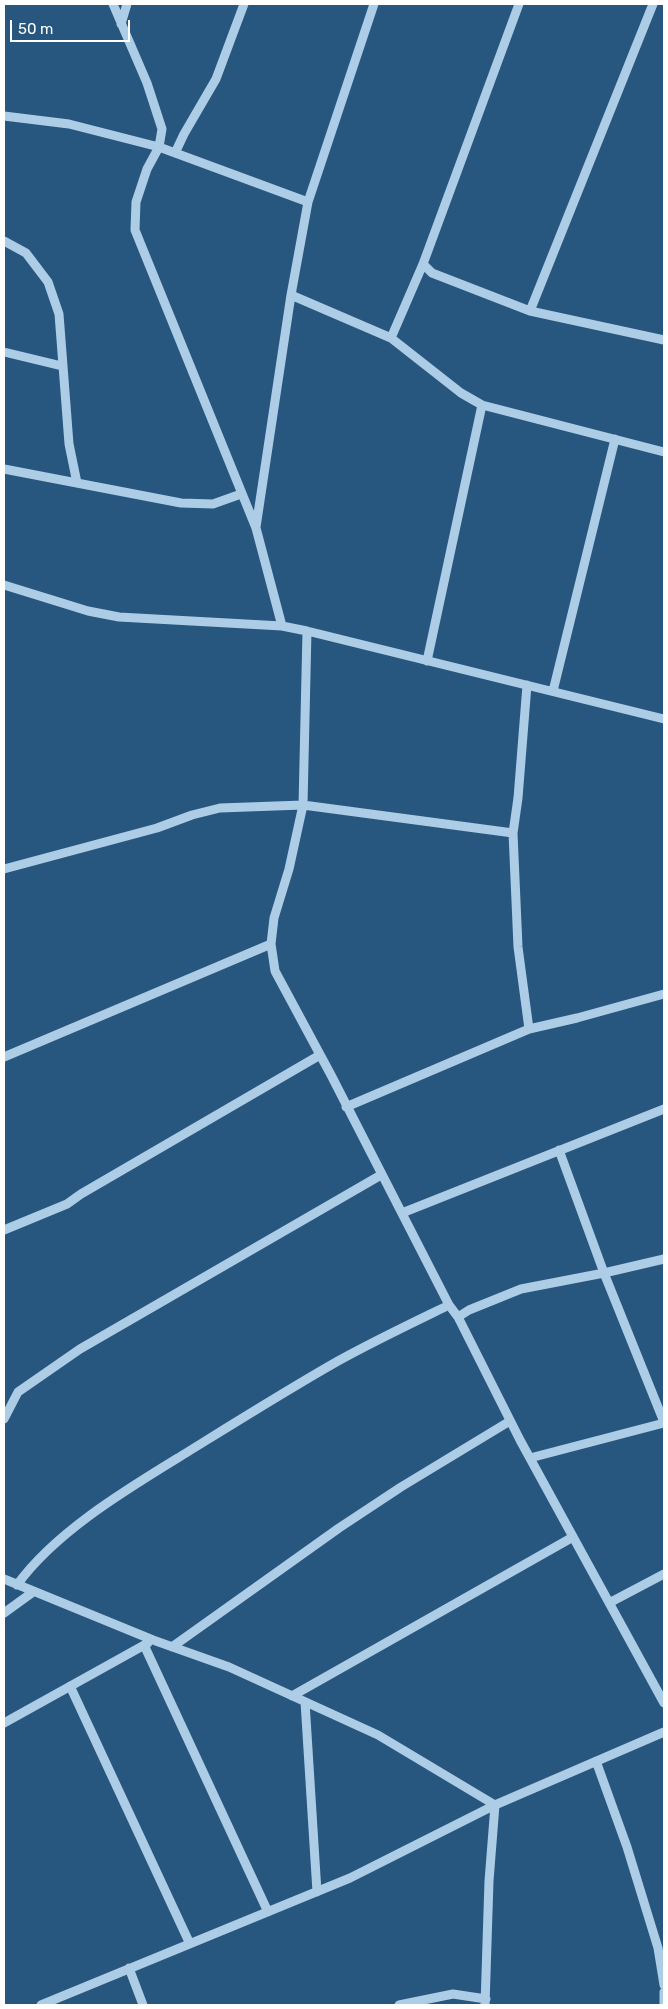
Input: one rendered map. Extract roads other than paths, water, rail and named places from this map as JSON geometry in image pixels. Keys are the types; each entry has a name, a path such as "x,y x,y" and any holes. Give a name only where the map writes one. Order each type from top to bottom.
{"street":[{"path":"113,4 133,48 157,110 162,129 159,147 147,169 136,202 135,230 256,528 282,626"},
{"path":"121,24 128,4"},
{"path":"175,153 216,79 244,4"},
{"path":"256,528 291,295 308,202 374,4"},
{"path":"391,338 423,264 519,4"},
{"path":"530,310 652,4"},
{"path":"4,116 69,124 159,147 308,202"},
{"path":"4,241 26,253 48,282 59,314 69,444 77,483"},
{"path":"423,264 432,273 530,310 664,340"},
{"path":"291,295 391,338 460,393 482,405 664,452"},
{"path":"4,352 62,366"},
{"path":"427,661 482,405"},
{"path":"553,691 615,439"},
{"path":"4,469 180,503 213,504 242,494"},
{"path":"4,585 88,611 119,617 282,626 307,631 664,719"},
{"path":"307,631 303,805 289,869 274,918 271,944 275,971 449,1305 458,1317 510,1421 664,1703"},
{"path":"527,685 518,798 513,833 518,947 528,1029"},
{"path":"4,869 158,828 192,815 220,808 303,805 513,833"},
{"path":"4,1057 271,944"},
{"path":"346,1107 528,1029 577,1018 664,994"},
{"path":"4,1230 67,1204 81,1194 320,1055"},
{"path":"402,1213 664,1109"},
{"path":"530,1458 664,1422 604,1273 559,1150"},
{"path":"4,1419 18,1392 80,1349 381,1175"},
{"path":"458,1317 469,1310 521,1289 664,1259"},
{"path":"17,1585 28,1570 50,1549 89,1516 131,1487 339,1360 449,1305"},
{"path":"172,1647 394,1492 510,1421"},
{"path":"292,1696 573,1537"},
{"path":"609,1603 664,1574"},
{"path":"4,1579 153,1640 228,1667 378,1735 495,1805"},
{"path":"4,1613 33,1592"},
{"path":"4,1723 153,1640"},
{"path":"144,1645 268,1912"},
{"path":"70,1686 190,1944"},
{"path":"305,1702 317,1892"},
{"path":"47,2004 129,1968 350,1878 495,1805 664,1732"},
{"path":"596,1761 627,1847 658,1948 664,1986"},
{"path":"399,2005 453,1994 486,2002 489,1881 495,1805"},
{"path":"129,1968 143,2005"},
{"path":"664,1992 664,2005"}]}
